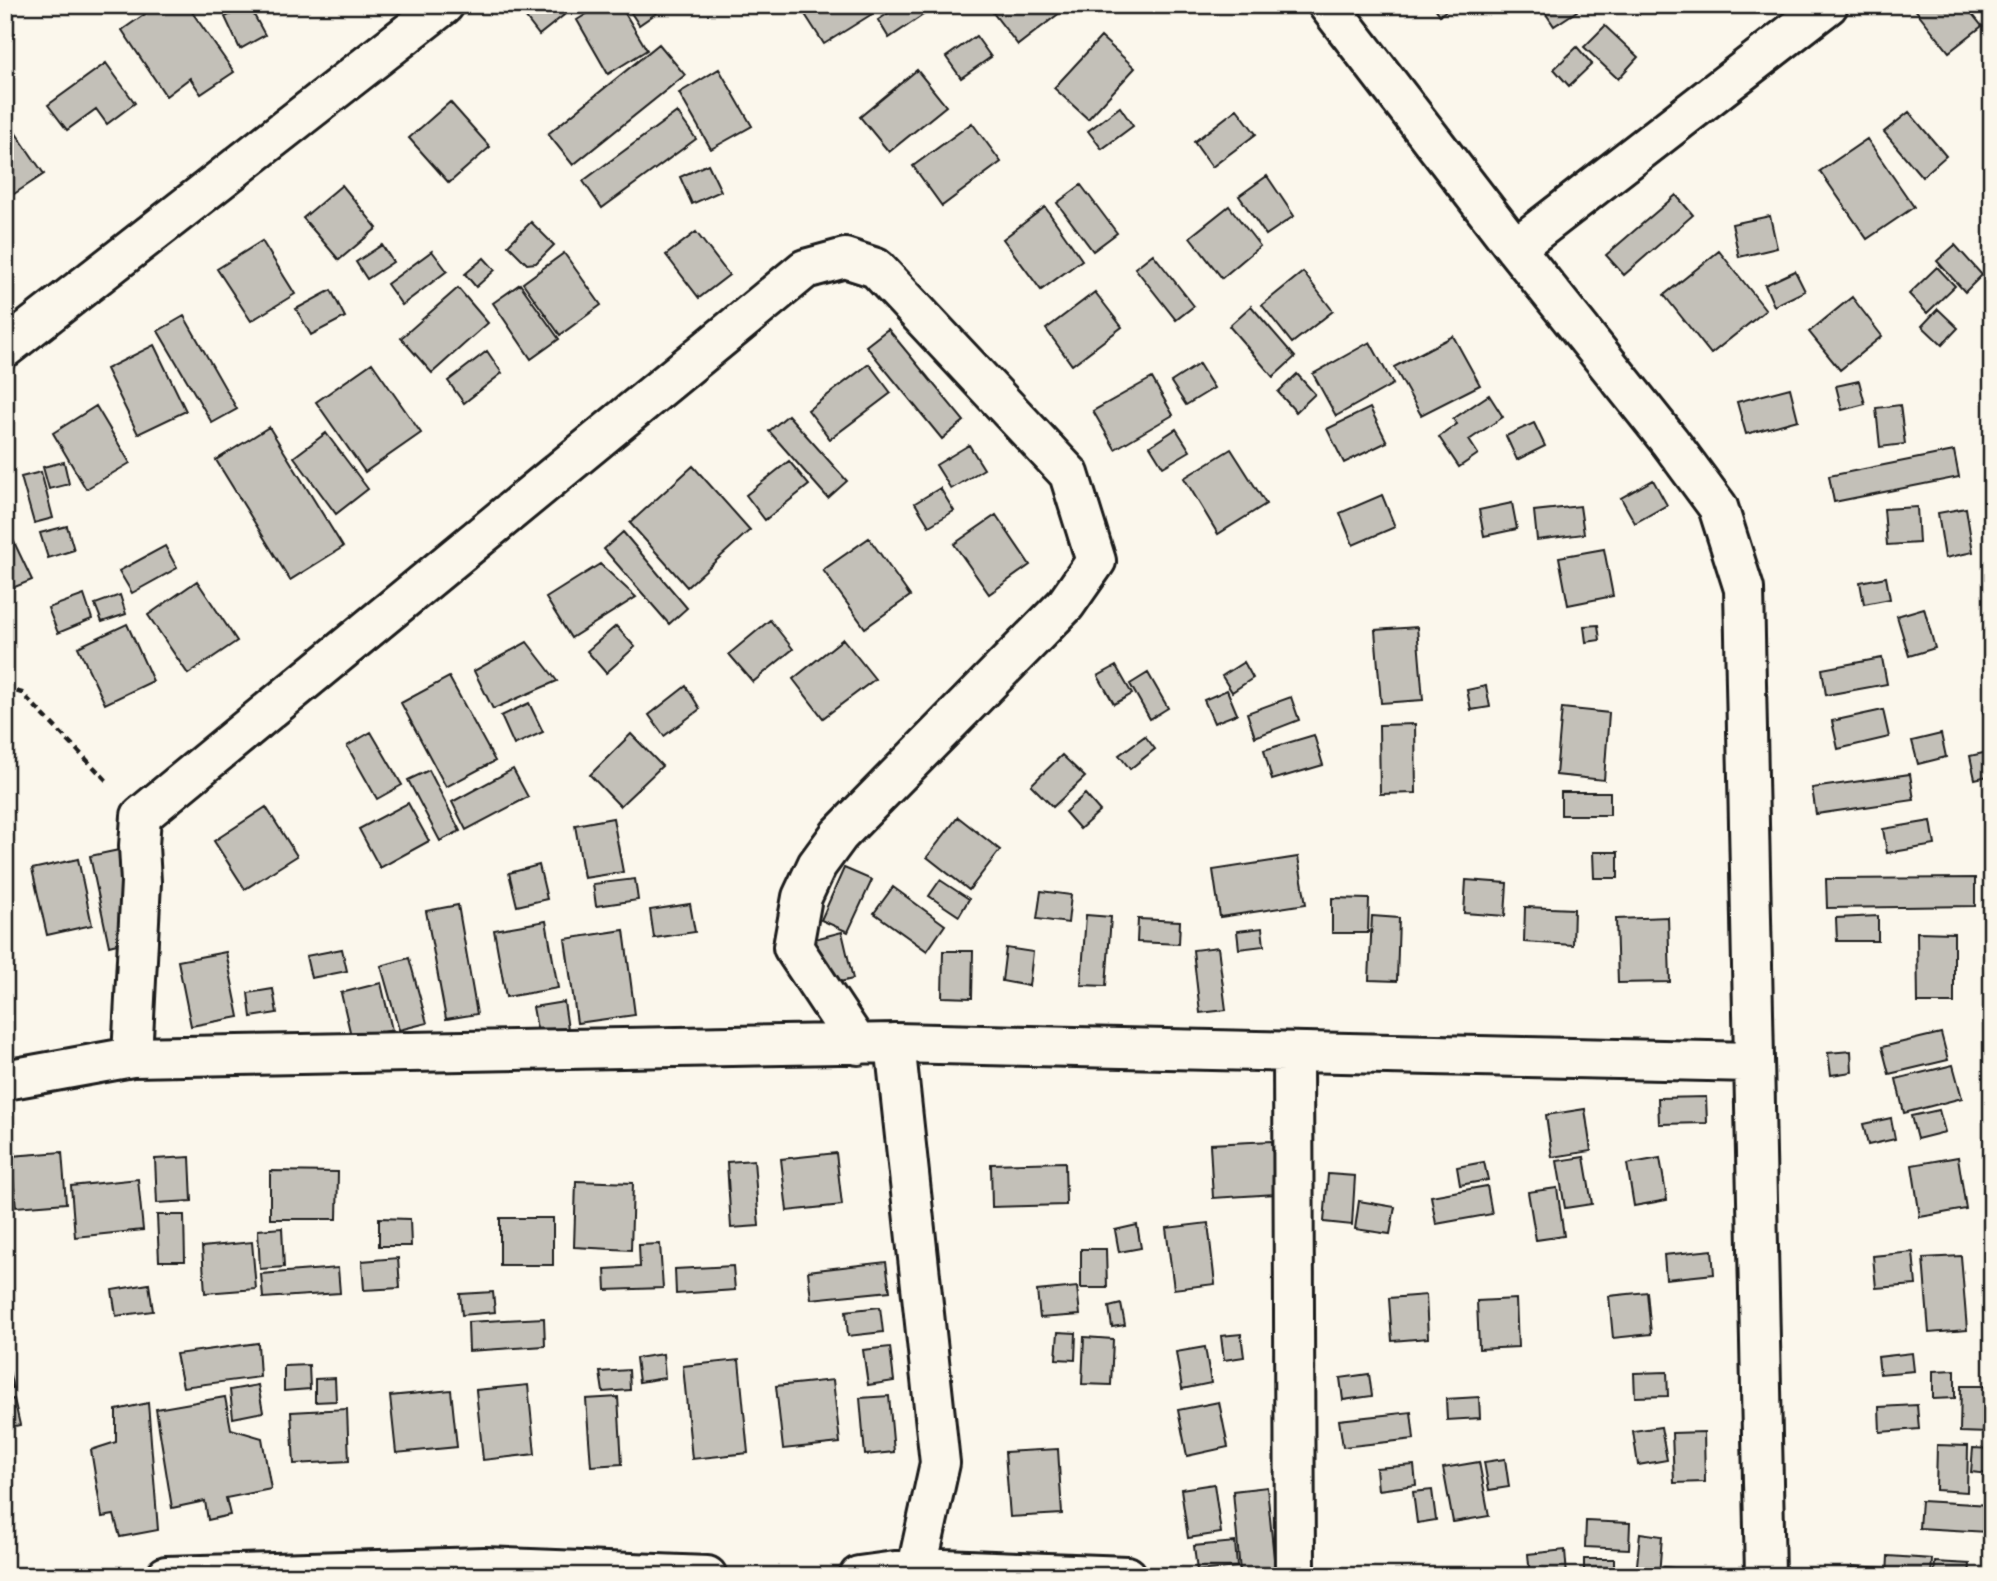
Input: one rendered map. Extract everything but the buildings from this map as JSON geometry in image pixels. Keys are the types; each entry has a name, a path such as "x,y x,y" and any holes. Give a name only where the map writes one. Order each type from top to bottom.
{"street":[{"path":"5,348 443,5"},
{"path":"1328,5 1718,507 1744,589 1765,1576"},
{"path":"1515,248 1828,5"},
{"path":"132,1057 141,882 141,816 805,269 845,258 876,268 1069,474 1096,561 1066,604 839,835 817,865 802,897 793,947 876,1044 940,1463 917,1567"},
{"path":"5,1080 132,1057 876,1044 1753,1062"},
{"path":"1293,1052 1295,1576"},
{"path":"166,1576 484,1567 707,1576"},
{"path":"859,1576 917,1567 1127,1576"}],"path":[{"path":"5,688 22,694 141,816"}]}
